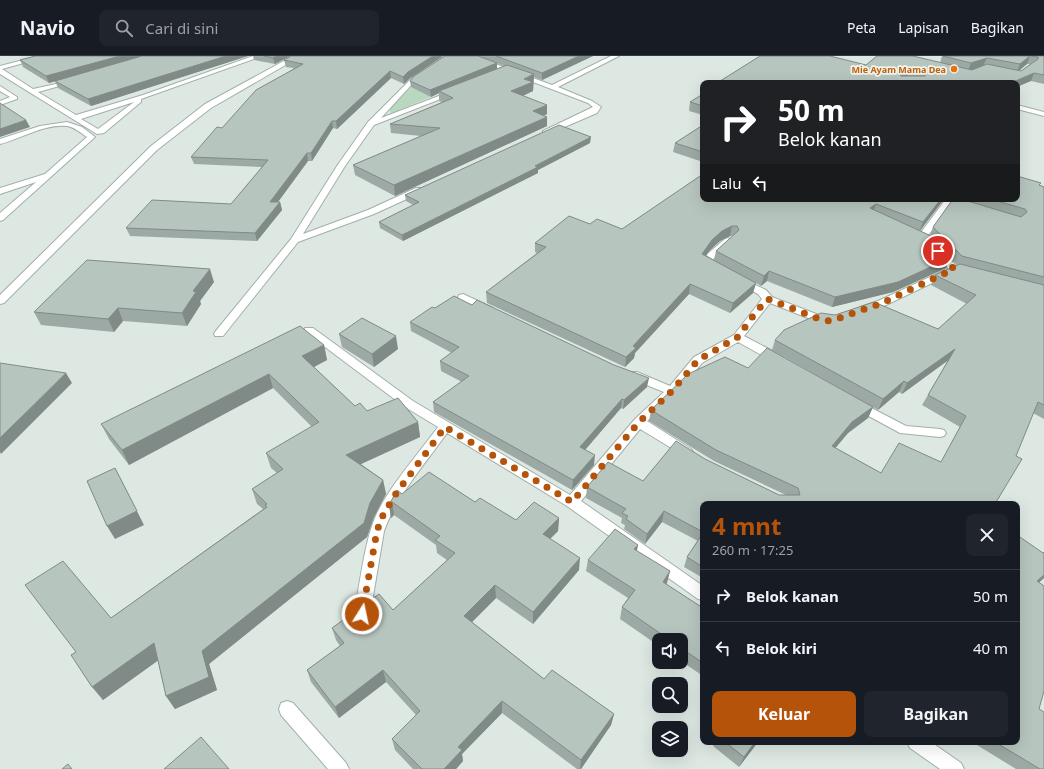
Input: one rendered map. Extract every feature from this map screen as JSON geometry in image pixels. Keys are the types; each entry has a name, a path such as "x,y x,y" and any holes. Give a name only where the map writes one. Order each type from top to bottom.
{"street":[{"path":"0,69 46,56"},
{"path":"75,118 259,56"},
{"path":"0,301 154,148 208,106 298,56"},
{"path":"219,334 294,240 341,166 371,124 412,81 450,56"},
{"path":"552,86 616,56"},
{"path":"475,57 552,86 597,107 596,109 536,137"},
{"path":"0,69 99,132 144,96"},
{"path":"493,76 507,70"},
{"path":"34,92 78,79"},
{"path":"0,88 15,98 0,103"},
{"path":"371,124 459,90"},
{"path":"1020,108 1044,114"},
{"path":"0,142 48,126 64,124 69,124 91,137 0,218"},
{"path":"0,192 50,175"},
{"path":"294,240 371,212 428,186"},
{"path":"948,202 918,237 930,242 954,269 977,275"},
{"path":"952,202 976,210"},
{"path":"731,239 708,258 706,263 762,292 768,299 825,321 838,318"},
{"path":"853,313 882,303 954,269"},
{"path":"463,297 498,314"},
{"path":"572,502 639,422 672,391 698,360 738,337 756,312 768,299"},
{"path":"309,330 409,404 572,502 700,592"},
{"path":"738,337 786,364"},
{"path":"622,372 672,391"},
{"path":"847,399 904,430 940,433"},
{"path":"639,422 696,457"},
{"path":"362,614 377,531 382,517 395,495 445,427"},
{"path":"287,709 340,769"},
{"path":"920,745 955,769"}],"green space":[{"path":"493,71 392,113 390,112 390,108 422,77"}],"building":[{"path":"35,56 120,56 46,76 20,60"},
{"path":"142,56 226,56 88,99 55,81"},
{"path":"264,56 276,56 273,58"},
{"path":"291,56 433,56 408,72 403,77 390,71 336,121 332,121 311,153 307,153 270,202 280,202 255,233 126,228 152,200 231,204 268,160 191,157 217,127 222,128 256,90 303,64 284,60"},
{"path":"445,56 478,56 497,63 430,90 410,81 414,76"},
{"path":"496,56 579,56 542,73"},
{"path":"760,56 830,56 866,65 877,56 913,56 972,70 987,64 1021,71 1038,59 1038,57 1031,56 1044,56 1044,75 1034,73 1018,80 722,80","holes":["910,68 925,73 926,75 901,76 899,74"]},
{"path":"943,56 1030,56 1020,64 987,58 971,63"},
{"path":"507,65 534,74 524,79 533,82 511,91 547,105 533,111 547,117 394,185 353,165 440,128 390,124 453,98 439,91"},
{"path":"700,96 700,105 690,102"},
{"path":"0,103 26,120 0,129"},
{"path":"559,125 591,137 535,166 538,167 402,235 379,222 419,202 405,195"},
{"path":"700,127 700,151 675,143"},
{"path":"700,176 700,202 939,202 923,222 876,204 870,208 929,235 950,258 898,282 835,297 769,271 764,276 716,251 739,230 737,226 732,226 722,231 712,240 702,254 756,283 733,303 690,284 633,346 636,348 626,357 486,292 546,247 535,243 569,216 590,224 597,219 622,229"},
{"path":"1020,177 1041,183 1039,185 1044,187 1044,277 962,256 933,227 951,202 971,202 1021,217 1027,212 1025,209 1000,202 1020,202"},
{"path":"87,260 210,269 193,291 196,292 182,313 118,308 108,319 34,312"},
{"path":"960,264 1044,285 1044,405 1038,402 1016,456 1022,459 997,501 700,501 700,530 664,511 647,534 626,519 628,516 622,513 626,509 587,487 608,462 643,481 676,441 705,459 779,495 800,495 798,488 716,450 651,410 688,374 725,357 748,368 767,348 873,407 852,422 832,446 881,473 899,443 941,462 966,416 928,395 955,349 907,383 904,381 883,399 775,340 784,330 821,313 835,315 874,302 938,329 976,295 935,275"},
{"path":"454,296 472,305 477,300 614,365 649,378 624,400 622,399 580,447 595,455 573,480 433,402 469,376 440,361 459,347 410,322 432,307 435,308"},
{"path":"362,318 396,336 372,354 339,334"},
{"path":"300,326 324,345 302,356 355,406 360,403 367,411 398,398 418,422 346,455 383,480 370,503 364,523 202,651 209,677 166,696 154,643 92,687 71,655 76,652 25,585 63,561 111,618 267,507 265,505 267,504 252,489 283,469 266,453 319,422 269,374 122,450 101,424"},
{"path":"0,363 66,373 0,438"},
{"path":"115,468 137,511 107,526 87,481"},
{"path":"429,472 475,502 480,498 516,520 534,502 559,518 543,534 580,558 533,612 495,585 464,616 544,679 552,670 614,714 581,760 502,701 458,747 462,750 444,769 422,769 392,739 420,711 383,670 335,707 307,670 344,643 332,628 357,610 364,608 368,602 379,594 393,610 455,553 435,540 440,536 392,502 389,505 397,490 402,494"},
{"path":"615,529 638,545 634,549 670,571 663,582 700,606 700,661 688,653 688,633 660,633 622,607 635,590 588,560"},
{"path":"1020,537 1043,553 1044,552 1044,575 1037,581 1044,586 1044,691 1039,709 1044,712 1044,769 1040,769 1000,745 1020,745"},
{"path":"700,538 700,565 687,557"},
{"path":"201,737 229,769 164,769"},
{"path":"729,745 753,745 744,757"},
{"path":"68,764 72,769 62,769"}],"place":[{"name":"Mie Ayam Mama Dea","path":"954,69"}],"route":[{"path":"362,614 377,531 382,517 395,495 445,427 572,502 639,422 672,391 698,360 738,337 756,312 768,299 822,320 831,321 882,303 954,269 938,251"}]}
